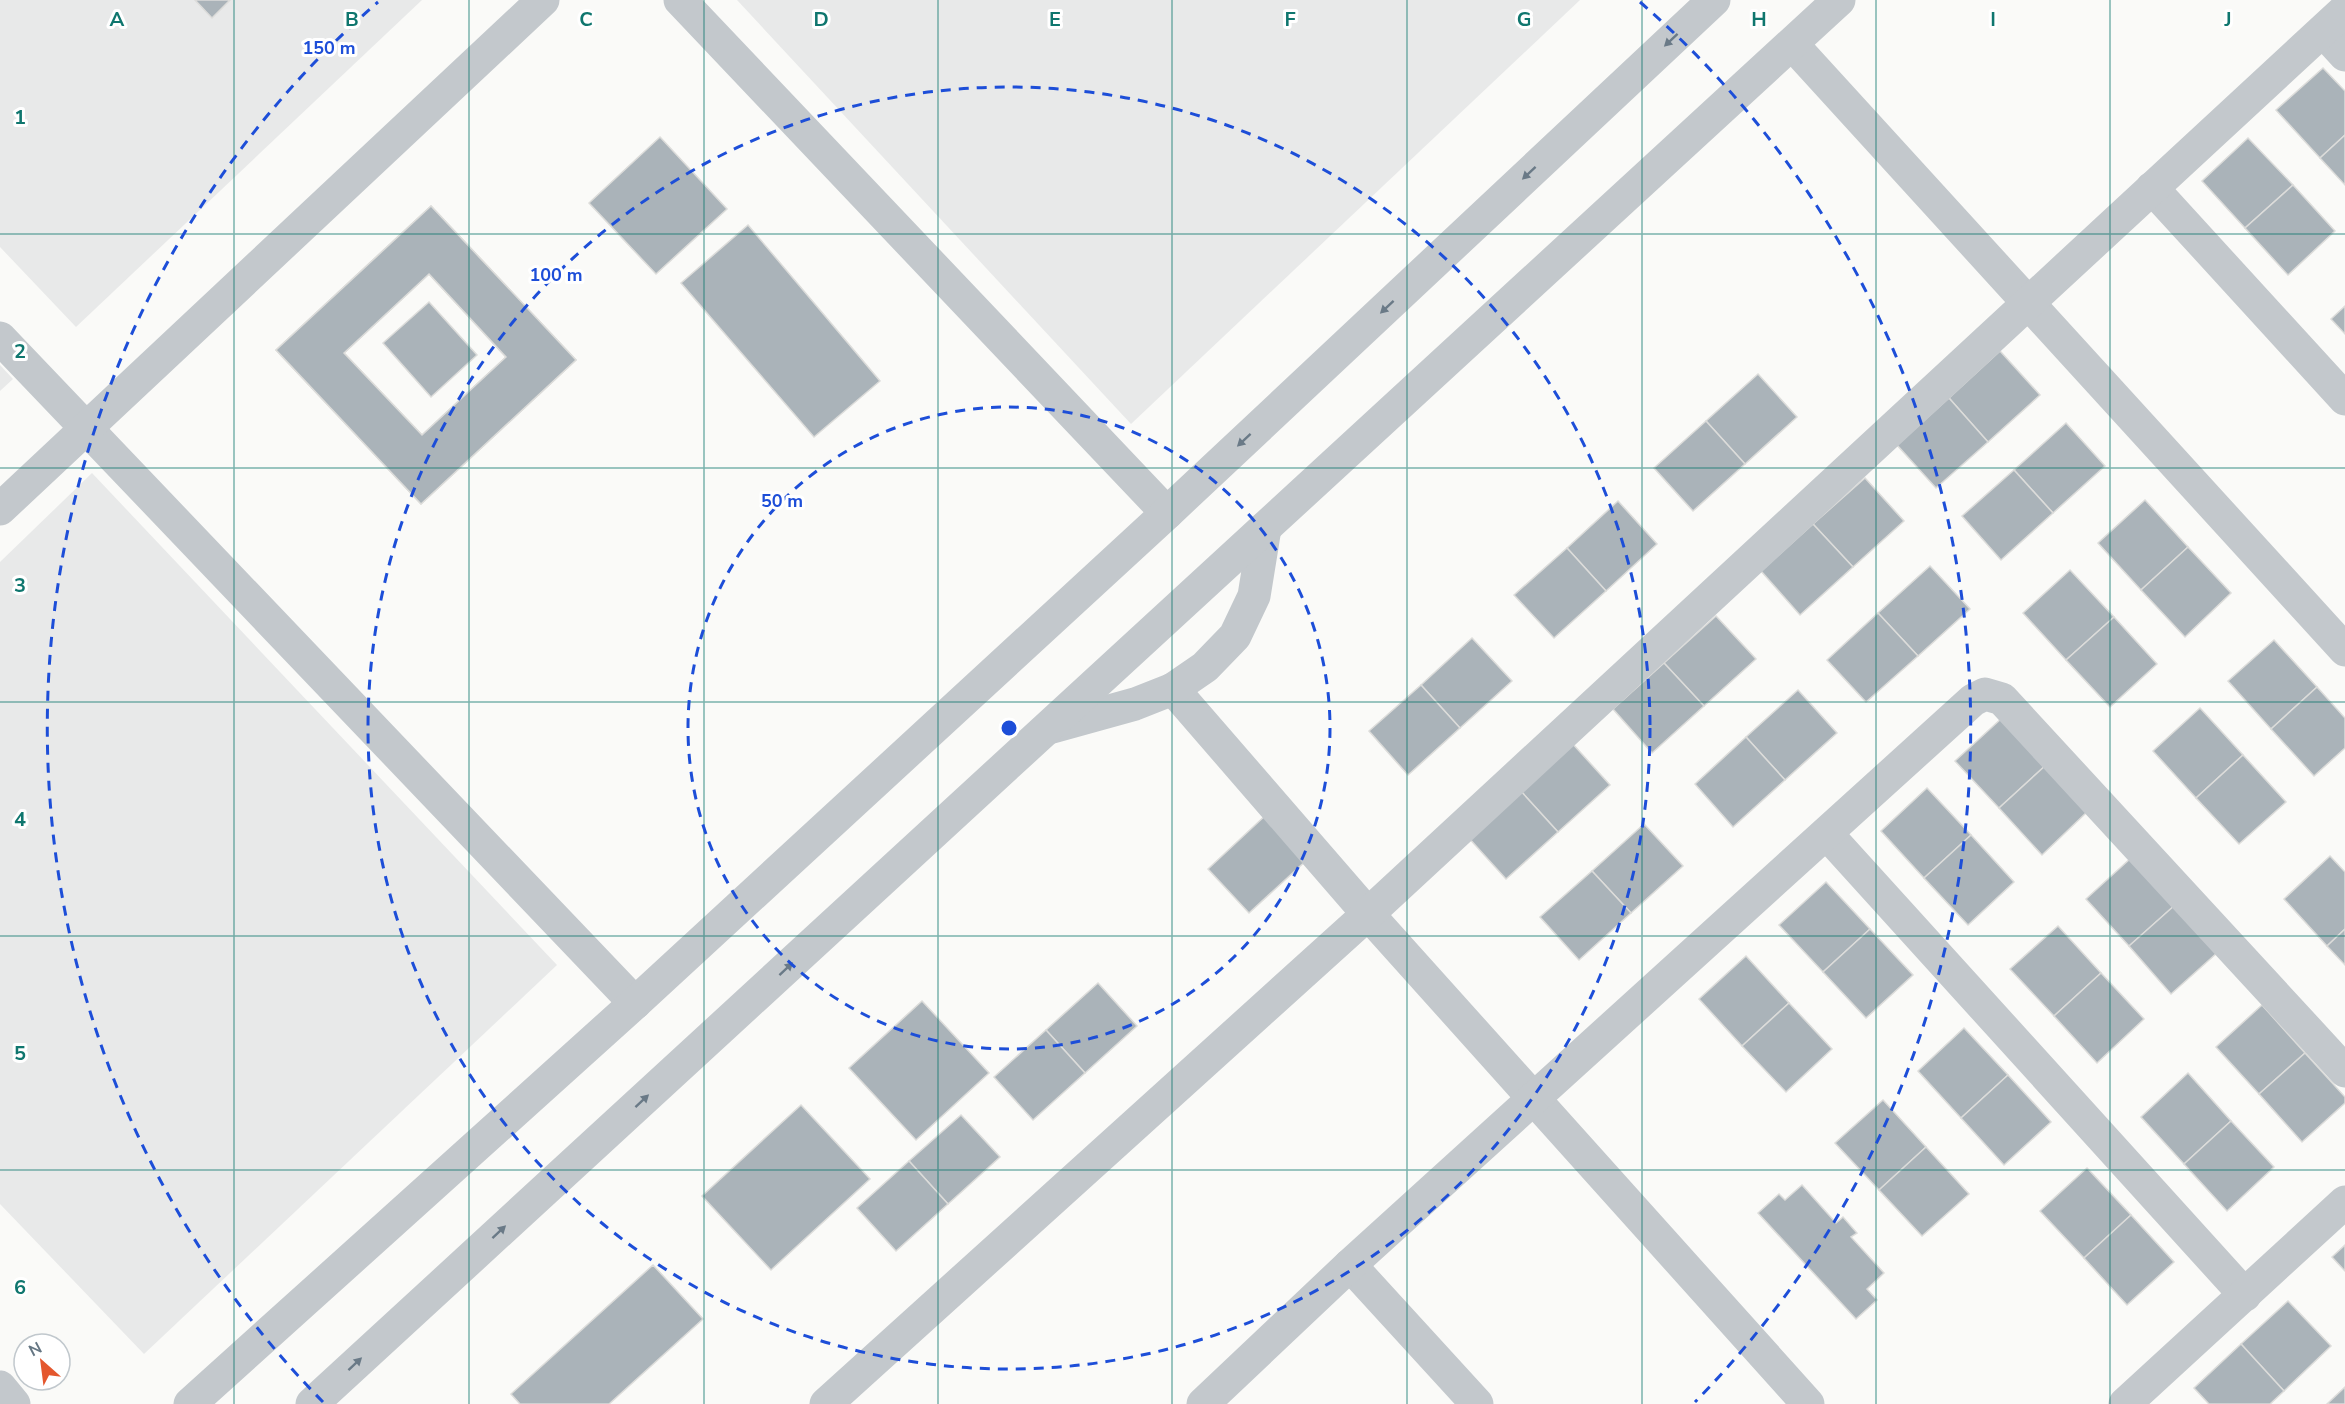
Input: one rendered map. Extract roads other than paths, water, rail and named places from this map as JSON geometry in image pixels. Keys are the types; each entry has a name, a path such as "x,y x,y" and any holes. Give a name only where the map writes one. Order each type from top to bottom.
{"street":[{"path":"0,509 543,0"},
{"path":"680,0 1167,513"},
{"path":"190,1404 635,1003 1167,513 1714,0"},
{"path":"312,1404 1839,0"},
{"path":"826,1404 1368,914 2334,20 2345,55"},
{"path":"1792,44 2345,650"},
{"path":"2152,188 2345,399"},
{"path":"0,338 635,1003"},
{"path":"1048,728 1136,704 1173,689 1204,667 1235,636 1254,596 1265,528"},
{"path":"1173,689 1368,914 1808,1404"},
{"path":"1203,1404 1350,1265 1973,700 1985,694 2002,699 2345,1071"},
{"path":"1827,834 2245,1294"},
{"path":"2125,1404 2345,1202"},
{"path":"1350,1265 1477,1404"},
{"path":"0,1387 14,1404"}]}
